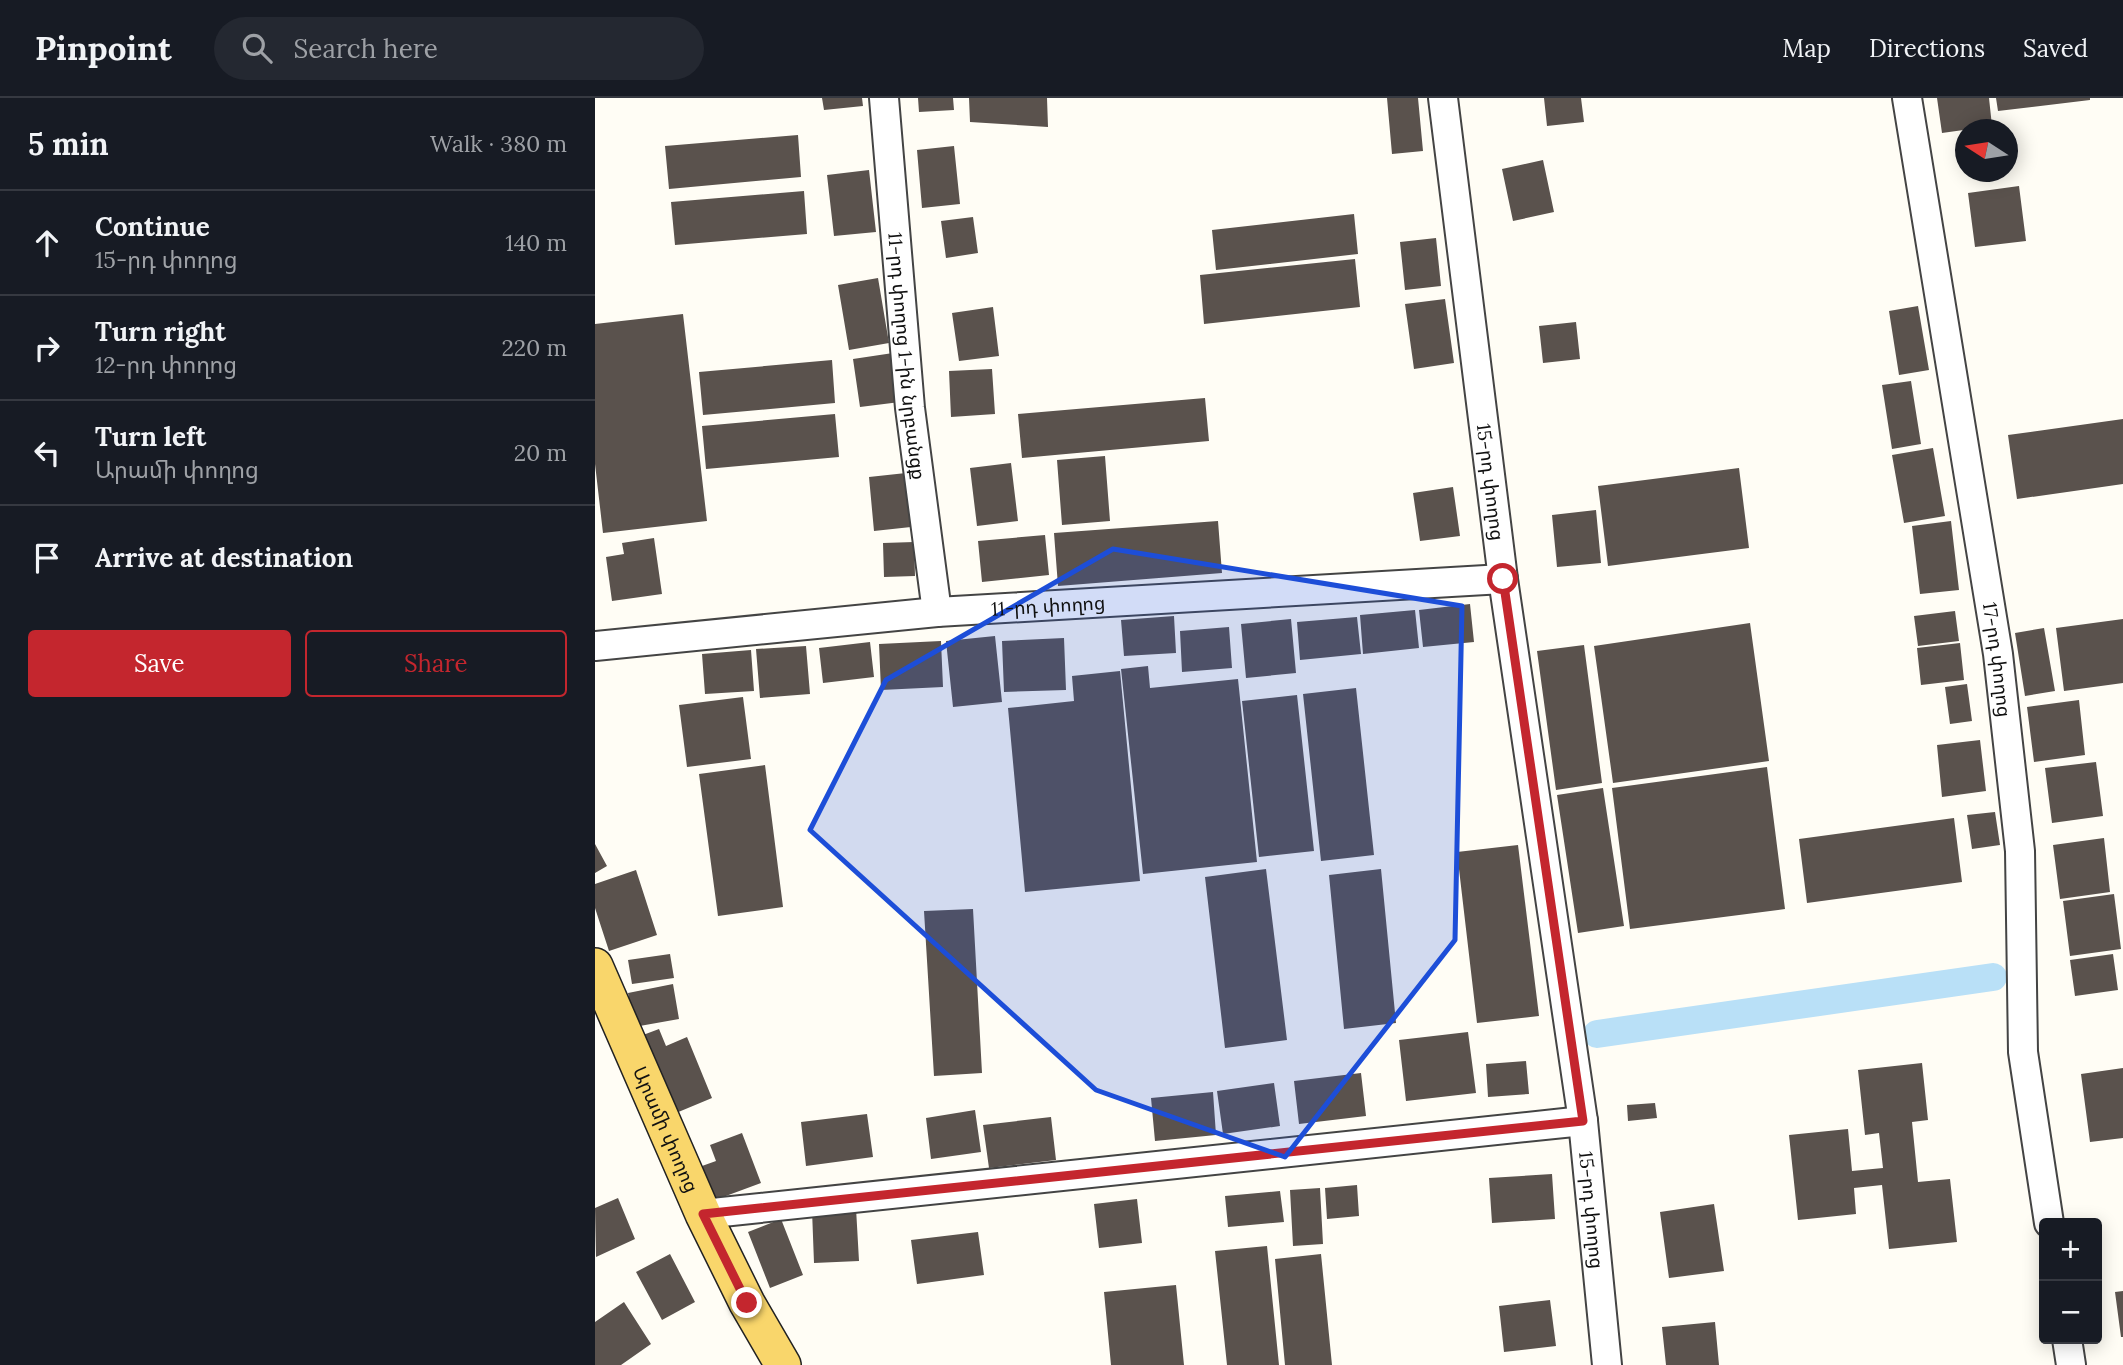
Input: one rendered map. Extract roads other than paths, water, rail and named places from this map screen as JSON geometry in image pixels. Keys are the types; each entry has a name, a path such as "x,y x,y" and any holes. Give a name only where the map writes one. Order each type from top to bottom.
{"main road":[{"name":"Արամի փողոց","path":"595,966 703,1214 747,1303 783,1365"}],"street":[{"name":"11-րդ փողոց 1-ին նրբանցք","path":"884,98 910,408 937,612"},
{"name":"15-րդ փողոց","path":"1443,98 1503,579 1583,1121 1607,1365"},
{"name":"17-րդ փողոց","path":"1907,98 1998,654 2020,851 2023,1052 2048,1218"},
{"name":"11-րդ փողոց","path":"595,646 937,612 1503,579"},
{"path":"703,1214 1583,1121"},
{"path":"2068,1344 2071,1365"}],"waterway":[{"path":"1597,1034 1993,977"}]}
